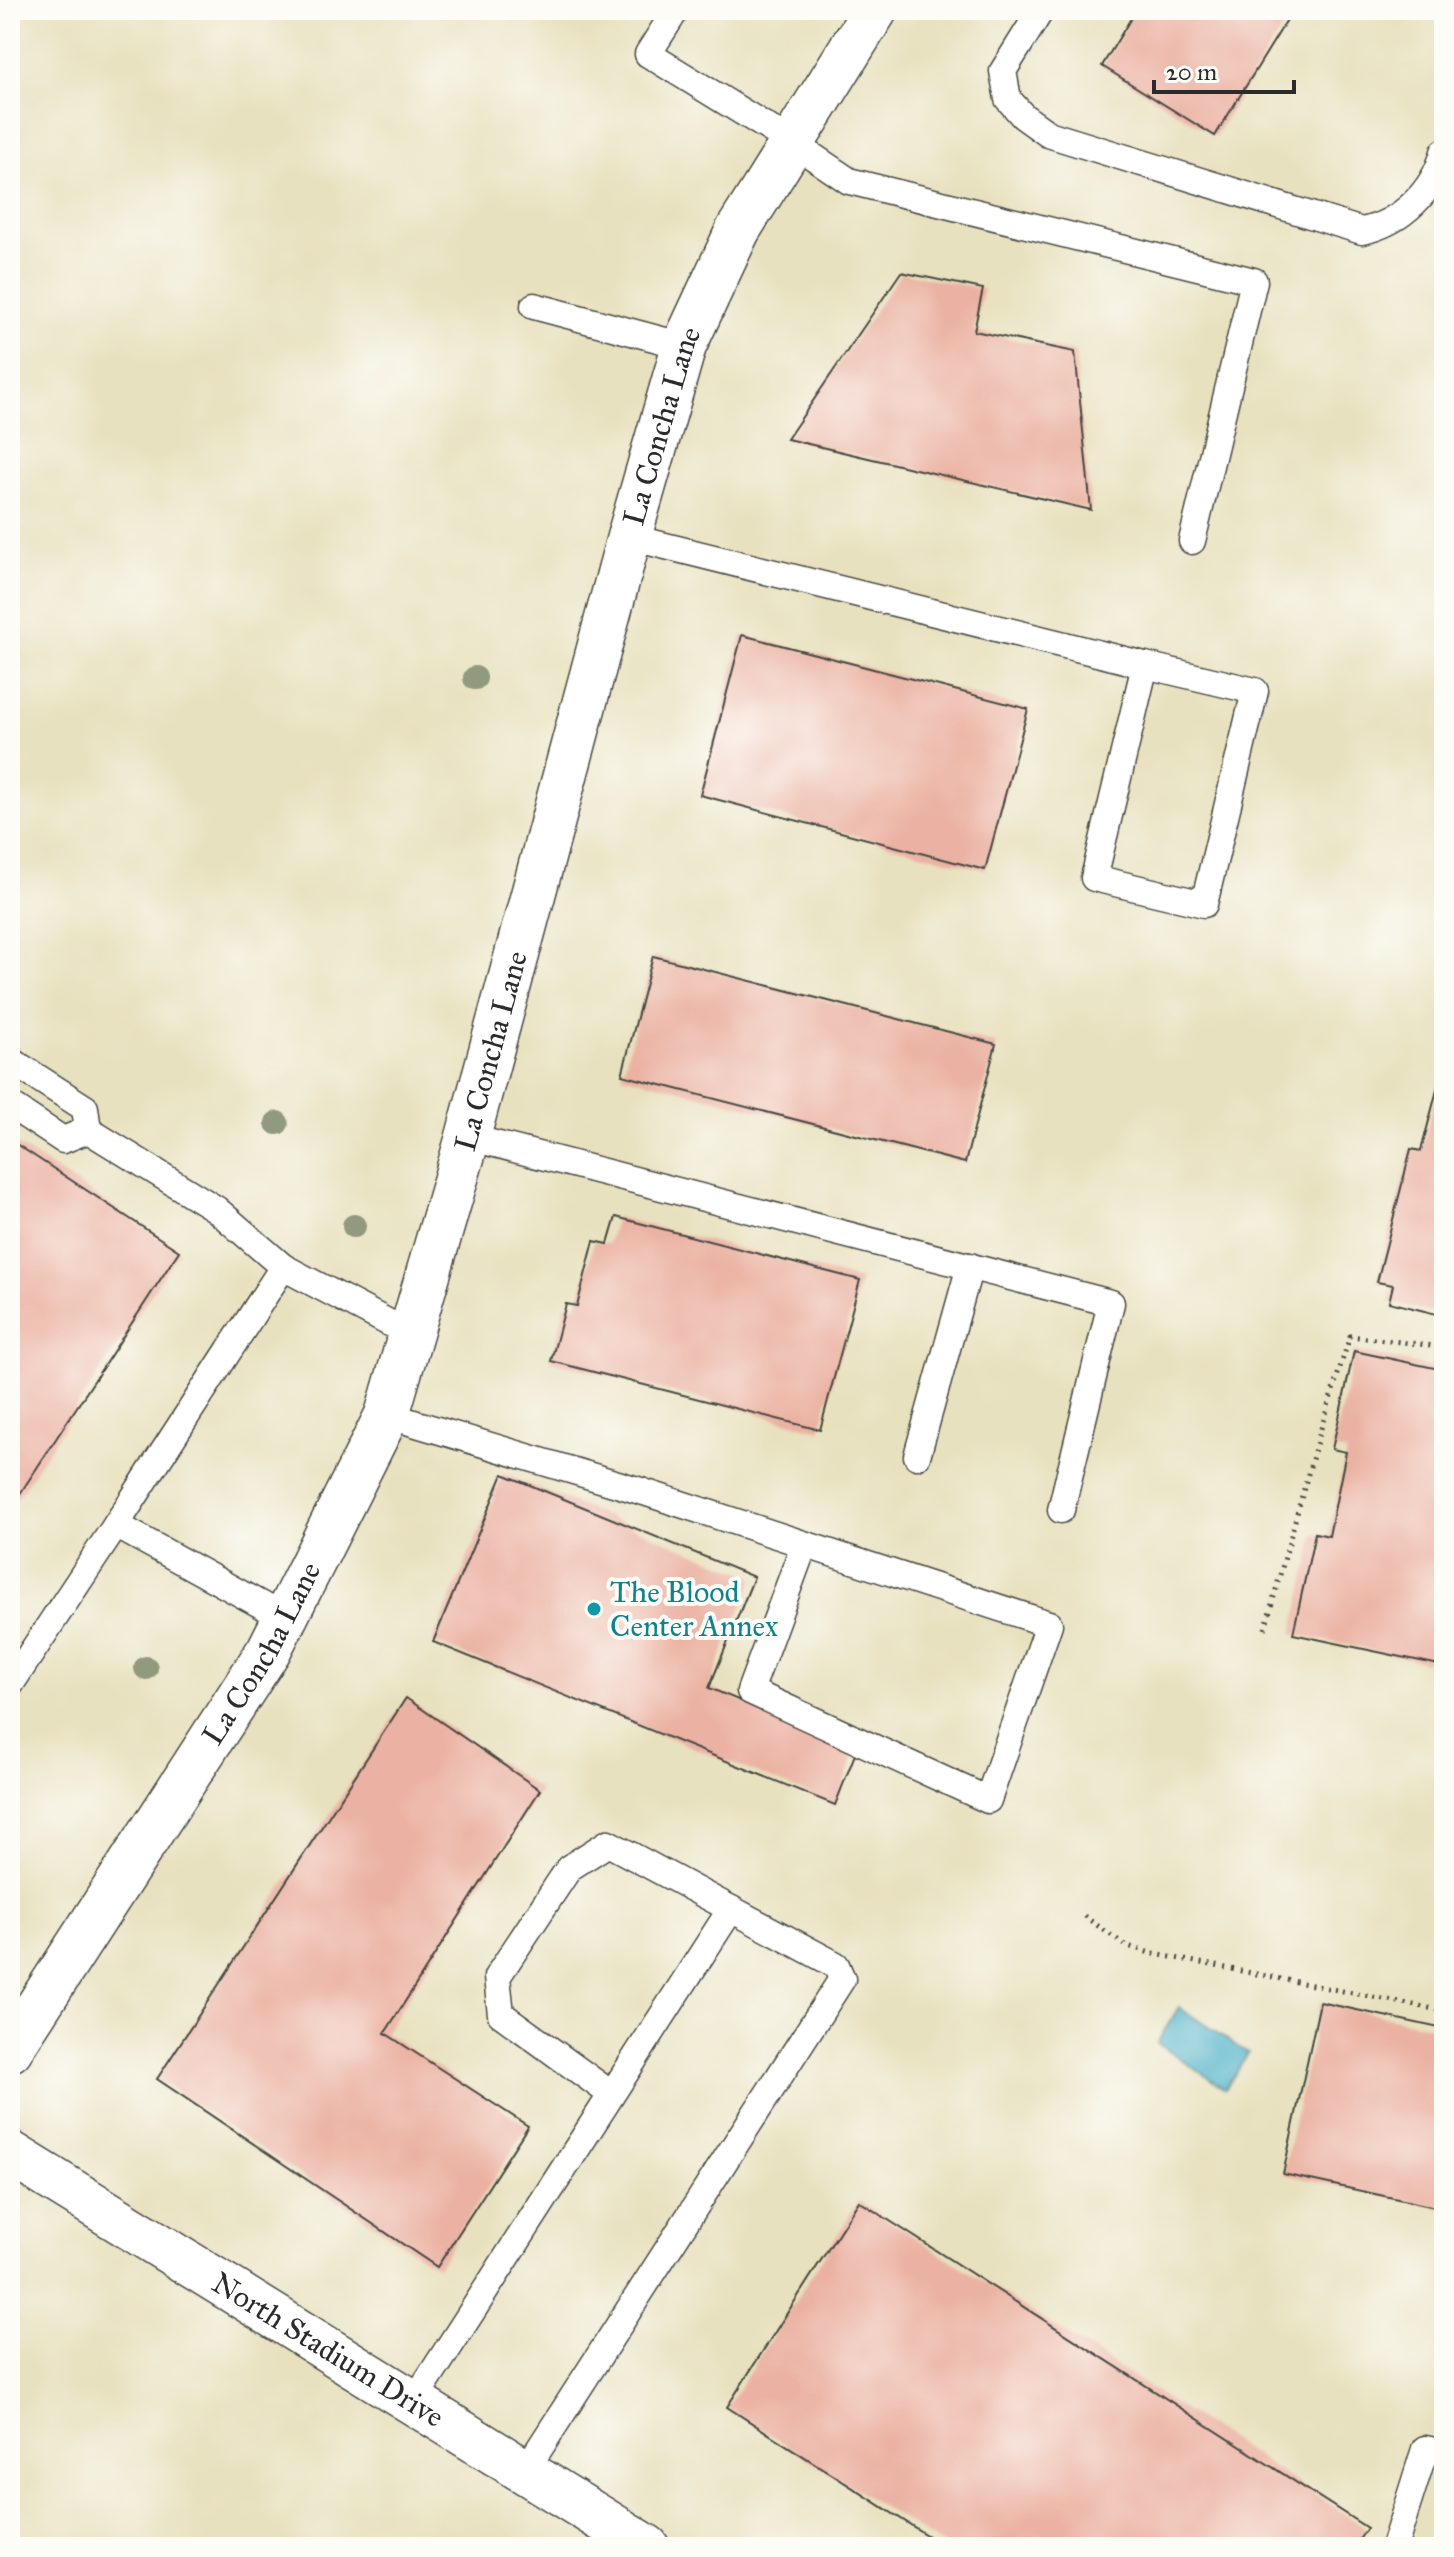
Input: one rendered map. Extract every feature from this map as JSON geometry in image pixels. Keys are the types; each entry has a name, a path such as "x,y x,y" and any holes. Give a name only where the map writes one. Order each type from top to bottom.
{"street":[{"name":"La Concha Lane","path":"10,2050 269,1650 387,1415 468,1137 629,537 684,346 738,230 875,10"},
{"name":"North Stadium Drive","path":"10,2153 647,2547"}],"lane":[{"path":"676,10 648,54 849,181 1254,281 1192,541"},
{"path":"1041,10 1003,71 1008,99 1023,116 1048,134 1362,231 1381,227 1422,195 1440,169 1444,152"},
{"path":"534,306 684,346"},
{"path":"629,537 1255,691 1204,904 1094,878 1145,665"},
{"path":"10,1060 85,1108 88,1130"},
{"path":"10,1105 63,1140 88,1130"},
{"path":"88,1130 216,1209 283,1267 410,1334"},
{"path":"468,1137 1111,1303 1061,1510"},
{"path":"917,1456 970,1266"},
{"path":"10,1685 283,1267"},
{"path":"387,1415 644,1492 1049,1624 988,1800 750,1691 804,1545"},
{"path":"116,1525 285,1618"},
{"path":"525,2471 842,1979 836,1965 608,1843 569,1868 497,1977 501,2014 611,2094"},
{"path":"413,2403 731,1909"},
{"path":"1394,2547 1425,2449 1444,2453"}],"path":[{"path":"1265,1629 1350,1336 1444,1347"},
{"path":"1084,1916 1125,1945 1150,1953 1444,2011"}],"water":[{"path":"1179,2007 1248,2054 1225,2089 1157,2043"}],"building":[{"path":"1136,10 1293,10 1215,136 1102,66"},
{"path":"901,272 983,289 974,331 1075,352 1091,510 787,439"},
{"path":"742,635 1028,709 985,870 700,795"},
{"path":"653,956 996,1044 965,1163 622,1075"},
{"path":"1443,1067 1444,1316 1389,1302 1393,1285 1377,1282 1411,1149 1421,1151"},
{"path":"10,1140 179,1251 10,1509"},
{"path":"616,1217 860,1280 820,1430 551,1361 566,1304 577,1306 594,1241 608,1244"},
{"path":"1354,1351 1444,1370 1444,1666 1293,1634 1315,1533 1329,1536 1346,1452 1332,1449"},
{"name":"The Blood Center Annex","path":"503,1474 754,1577 709,1688 857,1749 835,1805 433,1642"},
{"path":"406,1698 540,1790 385,2033 528,2126 437,2267 157,2079"},
{"path":"1320,2002 1444,2029 1444,2209 1283,2174"},
{"path":"859,2201 1367,2528 1354,2547 945,2547 727,2407"}],"place":[{"name":"The Blood Center Annex","path":"594,1609"}]}
